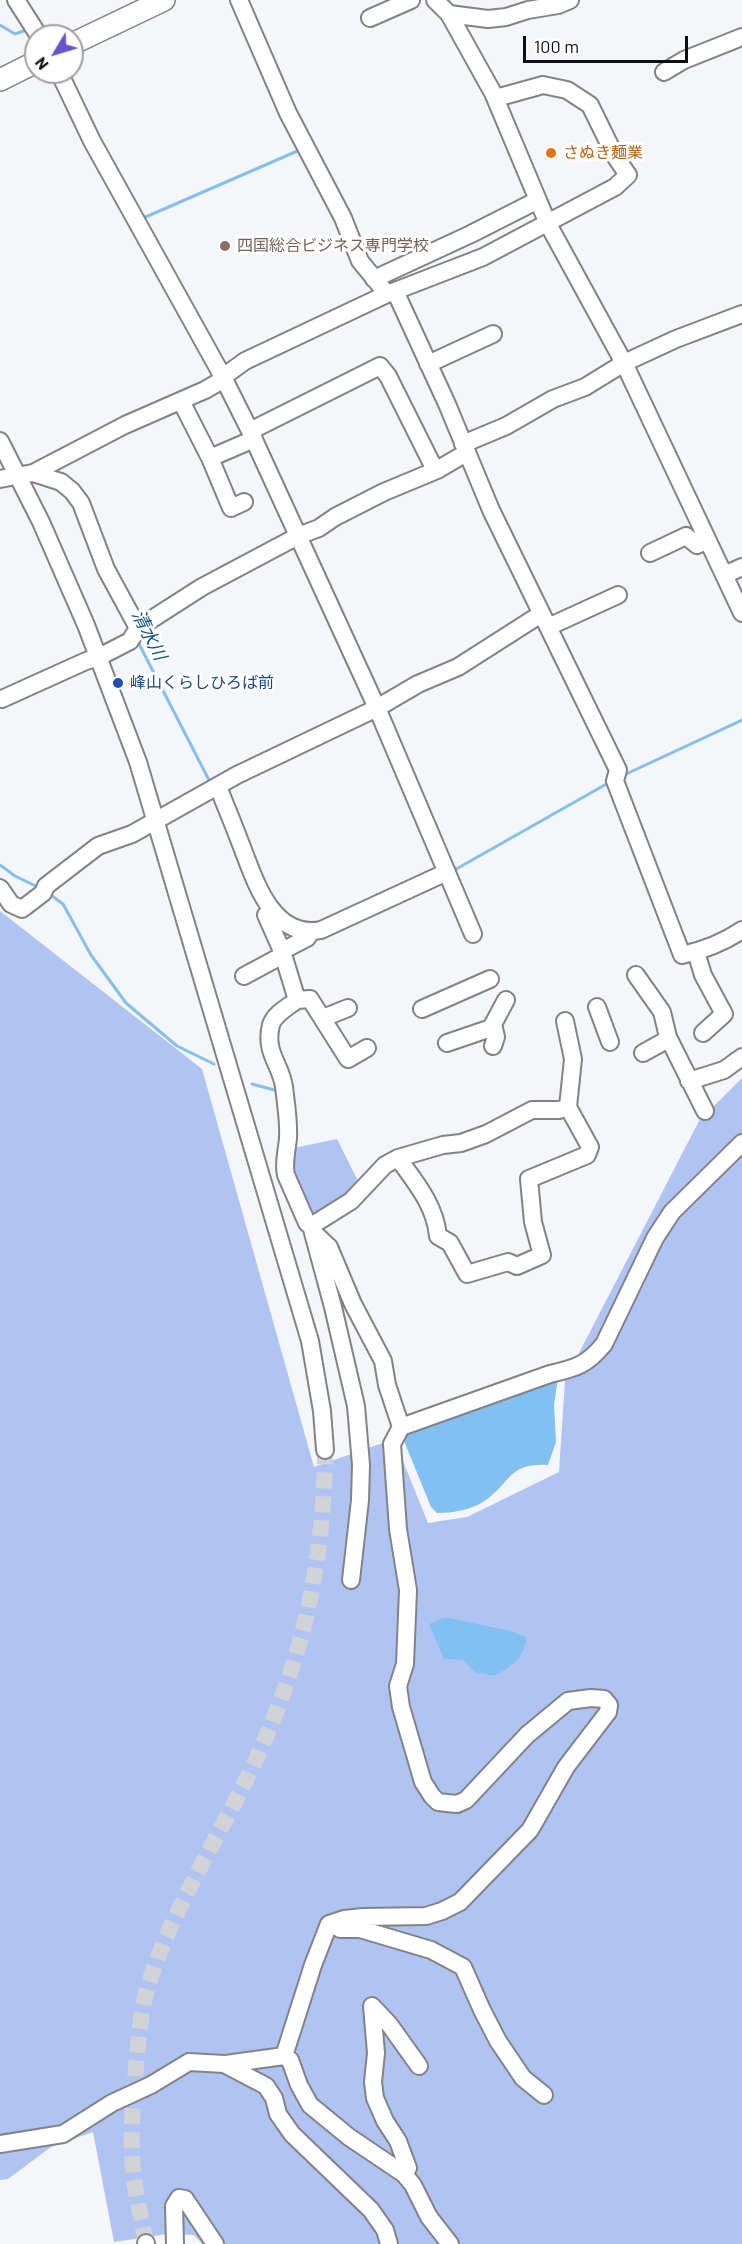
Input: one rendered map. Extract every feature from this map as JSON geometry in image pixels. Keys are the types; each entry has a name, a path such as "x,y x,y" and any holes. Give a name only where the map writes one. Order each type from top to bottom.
{"main road":[{"path":"84,38 164,0"},
{"path":"0,80 24,68"}],"street":[{"path":"16,0 31,24"},
{"path":"239,0 288,113 342,218 360,261 374,279 391,293 428,364 491,510 618,770 615,781 623,796 682,955 726,940 742,930"},
{"path":"370,18 411,0"},
{"path":"435,0 449,14 496,98 548,224 624,363 742,613"},
{"path":"449,14 488,19 506,17 570,0"},
{"path":"664,72 684,60 742,37"},
{"path":"65,84 92,141 224,378 252,435 376,708 472,934"},
{"path":"0,479 26,475 125,425 206,390 245,361 391,293 483,257 615,187 628,175 615,156 590,105 567,90 543,85 496,98"},
{"path":"374,279 538,200"},
{"path":"2,699 99,657 202,587 298,536 319,528 335,517 384,492 437,470 465,448 553,399 585,387 624,363 676,339 742,314"},
{"path":"428,364 493,334"},
{"path":"210,458 380,366 388,376 437,470"},
{"path":"181,400 210,458 231,508 244,502"},
{"path":"0,441 26,475 55,554 99,657 156,820 310,1341 326,1450"},
{"path":"26,475 61,482 81,503 134,633"},
{"path":"650,553 686,536 696,545 707,540"},
{"path":"724,575 742,567"},
{"path":"0,888 11,904 22,909 43,893 46,886 98,846 132,834 213,789 376,708 418,684 458,667 545,620 618,595"},
{"path":"213,789 269,912 297,1000"},
{"path":"244,976 309,935 447,872"},
{"path":"269,912 309,935"},
{"path":"696,952 703,975 724,1014 703,1033"},
{"path":"636,975 662,1012 668,1037 705,1111"},
{"path":"422,1009 490,979"},
{"path":"367,1048 348,1059 310,999 297,1000 272,1021 270,1050 284,1084 288,1136 284,1167 286,1175 307,1223 328,1246 349,1295 383,1361 387,1385 401,1427"},
{"path":"447,1043 491,1028 506,1000"},
{"path":"597,1007 610,1042"},
{"path":"322,1018 348,1008"},
{"path":"398,1158 423,1194 436,1218 438,1236 450,1243 467,1274 508,1262 517,1266 542,1255 533,1222 529,1179 587,1155 590,1147 567,1107 573,1059 565,1021"},
{"path":"493,1024 496,1038 494,1046"},
{"path":"643,1053 668,1037"},
{"path":"689,1081 724,1070 742,1057"},
{"path":"312,1229 351,1201 385,1165 398,1158 443,1145 460,1143 486,1134 532,1110 559,1110 567,1107"},
{"path":"284,2056 313,1965 329,1924 344,1919 426,1916 460,1902 530,1830 566,1767 608,1712 609,1705 603,1699 568,1701 527,1735 466,1800 457,1804 438,1802 432,1796 423,1782 416,1760 401,1707 398,1686 405,1664 408,1590 398,1528 392,1444 401,1427 550,1374 576,1368 592,1359 604,1344 655,1238 672,1212 742,1143"},
{"path":"312,1229 356,1406 361,1477 351,1581"},
{"path":"327,1929 360,1929 431,1950 463,1967 498,2041 523,2078 544,2095"},
{"path":"404,2174 408,2168 398,2141 385,2121 375,2097 376,2053 372,2006 389,2024 419,2066"},
{"path":"0,2144 63,2134 112,2103 151,2085 189,2062 224,2064 284,2056 290,2060 299,2085 310,2104 349,2137 404,2174 413,2185 429,2217 450,2244"},
{"path":"224,2064 266,2086 274,2098 278,2114 292,2134 371,2210 385,2230 389,2244"},
{"path":"176,2244 174,2206 179,2198 185,2199 215,2244"}],"shaded area":[{"path":"0,911 202,1069 314,1467 394,1439 428,1523 467,1517 559,1472 565,1380 699,1121 742,1078 742,2244 202,2244 194,2235 167,2234 114,2242 93,2132 51,2147 8,2179 0,2180"},
{"path":"337,1139 361,1187 309,1218 292,1183 289,1149"},
{"path":"558,1378 554,1405 556,1442 548,1465 535,1465 518,1470 495,1493 469,1509 437,1513 431,1507 402,1436"},
{"path":"443,1618 511,1631 526,1637 523,1650 512,1665 494,1676 475,1672 463,1660 444,1659 429,1624"}],"waterway":[{"path":"0,25 15,34 24,31"},
{"path":"141,219 302,149"},
{"name":"清水川","path":"137,640 211,784"},
{"path":"624,775 742,720"},
{"path":"451,872 610,782"},
{"path":"0,865 15,876 40,888"},
{"path":"48,893 63,904 91,955 126,1003 177,1046 214,1064"},
{"path":"252,1084 278,1091"}],"tunnel":[{"path":"146,2243 134,2180 132,2134 139,2040 148,1986 158,1956 184,1898 257,1757 287,1682 299,1645 315,1569 321,1531 325,1450"}],"place":[{"name":"さぬき麺業","path":"551,153"},
{"name":"四国総合ビジネス専門学校","path":"225,246"},
{"name":"峰山くらしひろば前","path":"118,683"}]}
